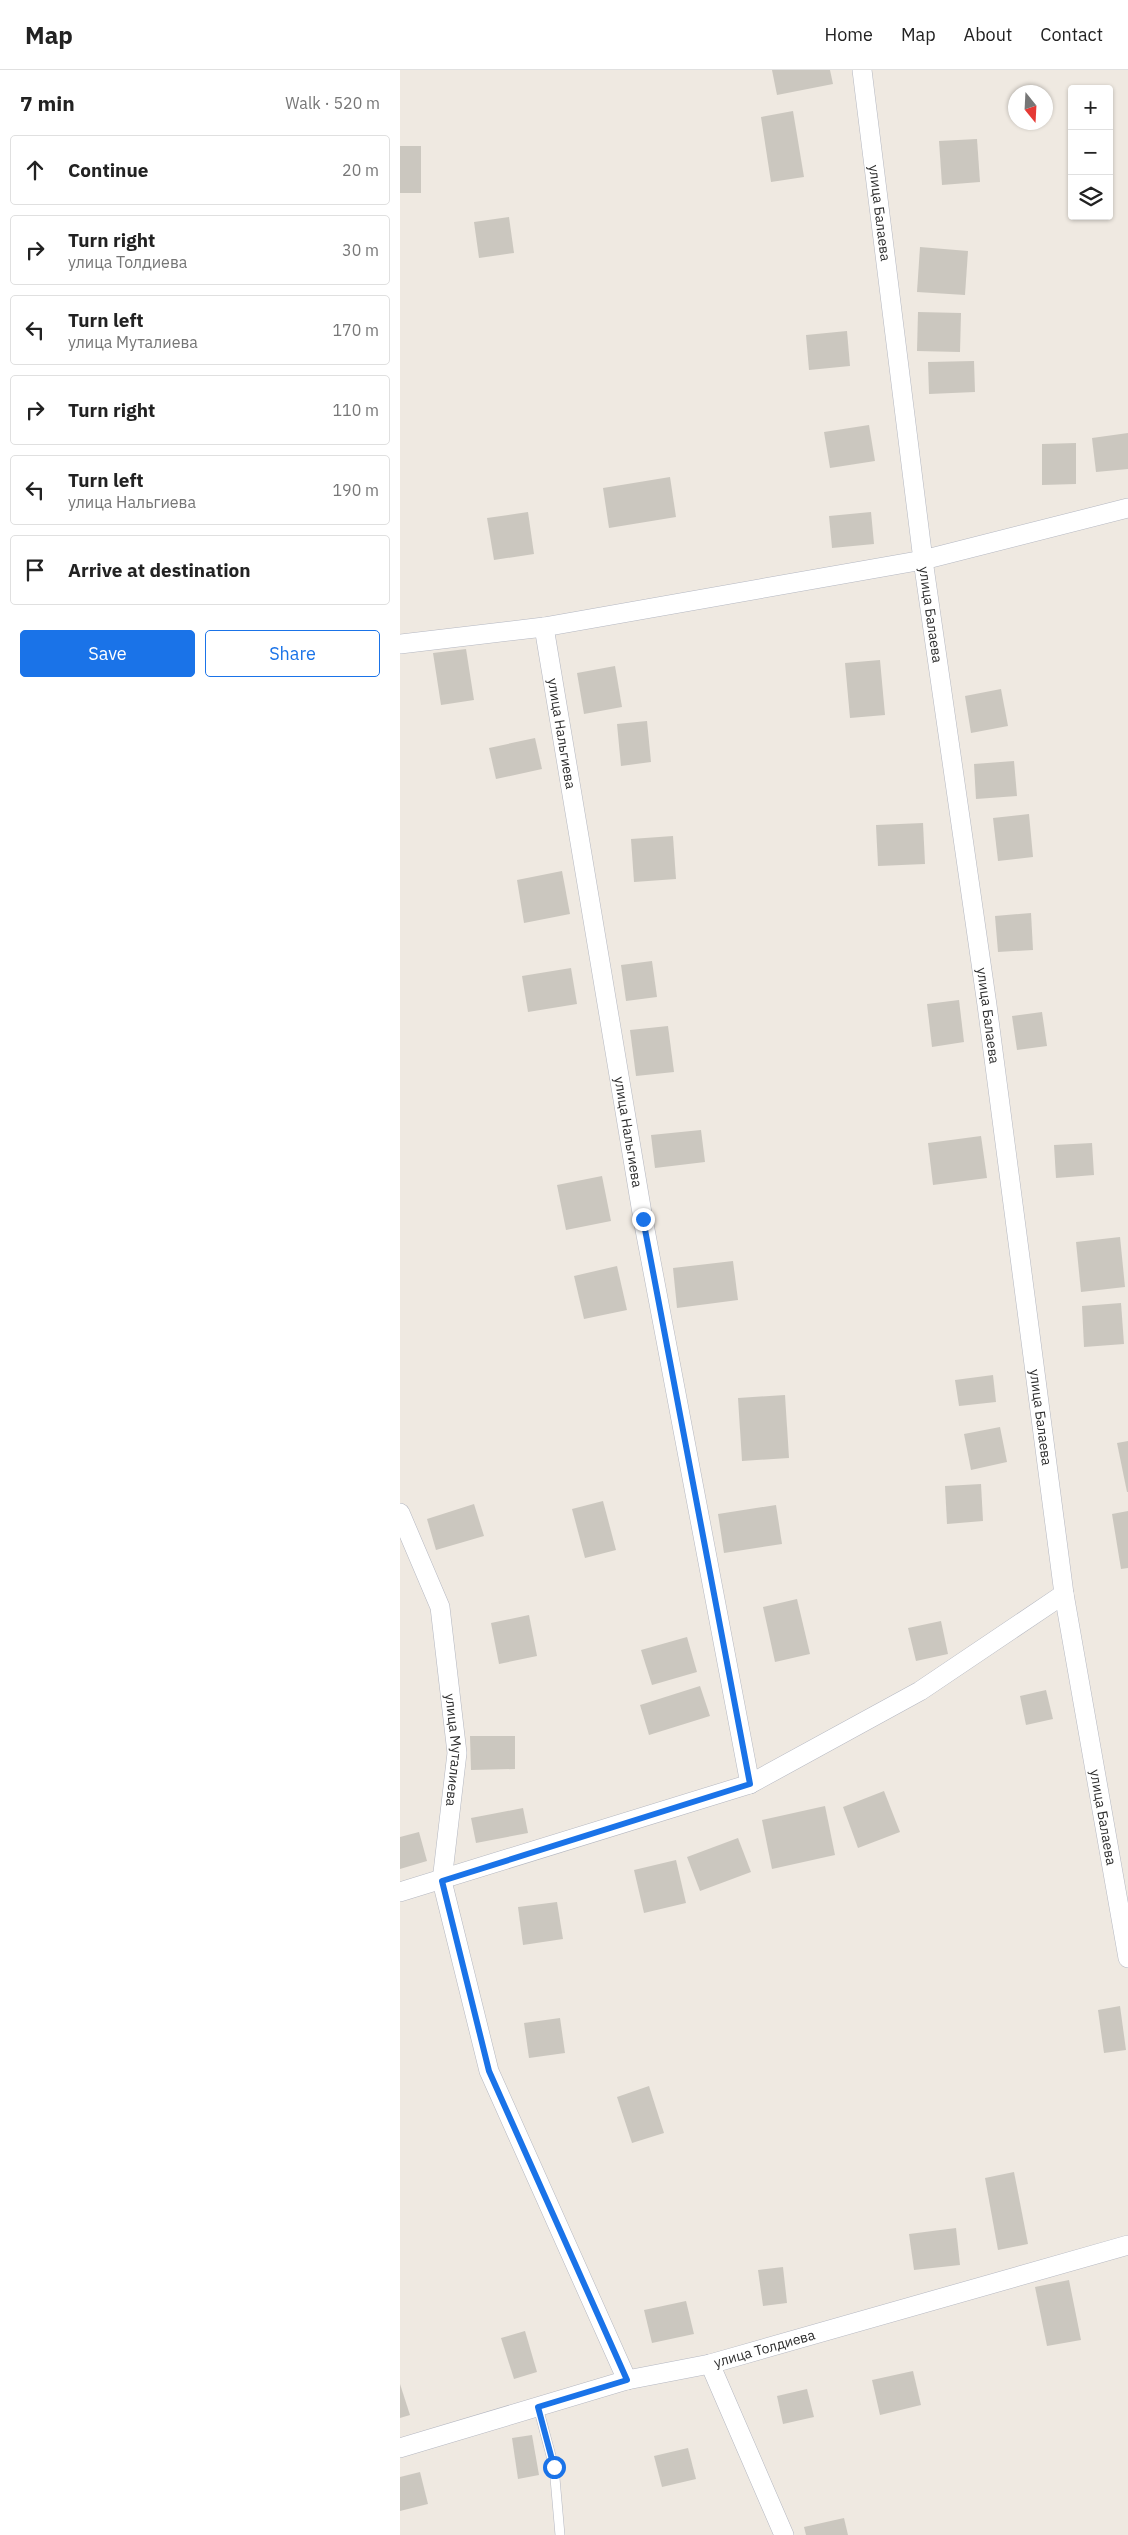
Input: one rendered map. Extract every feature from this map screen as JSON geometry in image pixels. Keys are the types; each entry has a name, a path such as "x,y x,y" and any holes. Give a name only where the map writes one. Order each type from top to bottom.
{"street":[{"name":"улица Балаева","path":"862,70 923,560 987,1005 1064,1594 1128,1958"},
{"path":"400,644 544,627 923,560 1128,508"},
{"name":"улица Нальгиева","path":"544,627 643,1219 750,1784"},
{"name":"улица Муталиева","path":"400,1513 440,1607 457,1753 442,1881 489,2071 627,2380"},
{"path":"400,1892 442,1881 750,1784 920,1691 1064,1594"},
{"name":"улица Толдиева","path":"400,2448 627,2380 710,2364 1128,2245"},
{"path":"710,2364 784,2535"}],"lane":[{"path":"538,2407 554,2467 560,2535"}],"building":[{"path":"772,70 830,70 833,84 777,95"},
{"path":"793,111 804,177 771,182 761,117"},
{"path":"977,139 980,182 942,185 939,141"},
{"path":"400,146 421,146 421,193 400,193"},
{"path":"509,217 514,253 479,258 474,222"},
{"path":"920,247 968,251 965,295 917,292"},
{"path":"918,312 961,313 960,352 917,351"},
{"path":"847,331 850,366 809,370 806,335"},
{"path":"974,361 975,392 929,394 928,362"},
{"path":"869,425 875,461 830,468 824,432"},
{"path":"1128,433 1128,469 1096,472 1092,438"},
{"path":"1076,443 1076,484 1042,485 1042,444"},
{"path":"670,477 676,517 609,528 603,488"},
{"path":"528,512 534,554 494,560 487,518"},
{"path":"871,512 874,544 832,548 829,516"},
{"path":"466,649 474,700 441,705 433,653"},
{"path":"880,660 885,715 850,718 845,663"},
{"path":"615,666 622,707 584,714 577,673"},
{"path":"1001,689 1008,726 971,733 965,696"},
{"path":"647,721 651,762 621,766 617,724"},
{"path":"535,738 542,769 496,779 489,748"},
{"path":"1014,761 1017,796 976,799 974,764"},
{"path":"1029,814 1033,857 998,861 993,818"},
{"path":"923,823 925,864 878,866 876,825"},
{"path":"673,836 676,879 634,882 631,839"},
{"path":"562,871 570,914 524,923 517,880"},
{"path":"1031,913 1033,950 998,952 995,916"},
{"path":"652,961 657,997 626,1001 621,965"},
{"path":"571,968 577,1004 528,1012 522,976"},
{"path":"959,1000 964,1042 932,1047 927,1004"},
{"path":"1042,1012 1047,1046 1017,1050 1012,1016"},
{"path":"668,1026 674,1072 636,1076 630,1030"},
{"path":"701,1130 705,1162 655,1168 651,1135"},
{"path":"981,1136 987,1178 933,1185 928,1143"},
{"path":"1092,1143 1094,1175 1056,1178 1054,1145"},
{"path":"602,1176 611,1221 566,1230 557,1185"},
{"path":"1120,1237 1125,1287 1081,1292 1076,1242"},
{"path":"733,1261 738,1300 677,1308 673,1268"},
{"path":"617,1266 627,1310 584,1319 574,1276"},
{"path":"1121,1303 1124,1344 1084,1347 1082,1306"},
{"path":"993,1375 996,1402 959,1406 955,1380"},
{"path":"785,1395 789,1458 742,1461 738,1398"},
{"path":"1000,1427 1007,1462 971,1470 964,1434"},
{"path":"1128,1441 1128,1492 1127,1492 1117,1443"},
{"path":"981,1484 983,1521 947,1524 945,1486"},
{"path":"603,1501 616,1550 585,1558 572,1509"},
{"path":"474,1504 484,1536 436,1550 427,1519"},
{"path":"776,1505 782,1544 724,1553 718,1514"},
{"path":"1128,1511 1128,1568 1121,1569 1112,1514"},
{"path":"797,1599 810,1654 775,1662 763,1607"},
{"path":"529,1615 537,1656 499,1664 491,1623"},
{"path":"941,1621 948,1654 916,1661 908,1628"},
{"path":"687,1637 697,1672 652,1685 641,1650"},
{"path":"700,1686 710,1716 649,1735 640,1705"},
{"path":"1046,1690 1053,1719 1026,1725 1020,1696"},
{"path":"470,1736 515,1736 515,1769 471,1770"},
{"path":"884,1791 900,1832 858,1848 843,1807"},
{"path":"825,1806 835,1855 772,1869 762,1820"},
{"path":"523,1808 528,1833 476,1843 471,1818"},
{"path":"419,1832 427,1861 400,1869 400,1837"},
{"path":"738,1838 751,1872 700,1891 687,1857"},
{"path":"676,1860 686,1903 644,1913 634,1870"},
{"path":"557,1902 563,1939 523,1945 518,1907"},
{"path":"1120,2006 1126,2050 1104,2053 1098,2010"},
{"path":"560,2018 565,2053 529,2058 524,2023"},
{"path":"649,2086 664,2133 632,2143 617,2097"},
{"path":"1014,2172 1028,2244 998,2250 985,2178"},
{"path":"956,2228 960,2265 914,2270 909,2234"},
{"path":"783,2267 787,2303 763,2306 758,2270"},
{"path":"1069,2280 1081,2340 1047,2346 1035,2287"},
{"path":"686,2301 694,2334 652,2343 644,2310"},
{"path":"525,2331 537,2372 514,2379 501,2338"},
{"path":"913,2371 921,2405 880,2415 872,2380"},
{"path":"400,2384 410,2415 400,2418"},
{"path":"807,2389 814,2417 783,2424 777,2396"},
{"path":"532,2435 539,2475 518,2479 512,2438"},
{"path":"688,2448 696,2479 662,2487 654,2456"},
{"path":"420,2472 428,2504 400,2511 400,2477"},
{"path":"844,2518 848,2535 806,2535 804,2527"}],"route":[{"path":"554,2467 538,2407 627,2380 489,2071 442,1881 750,1784 643,1219"}]}
